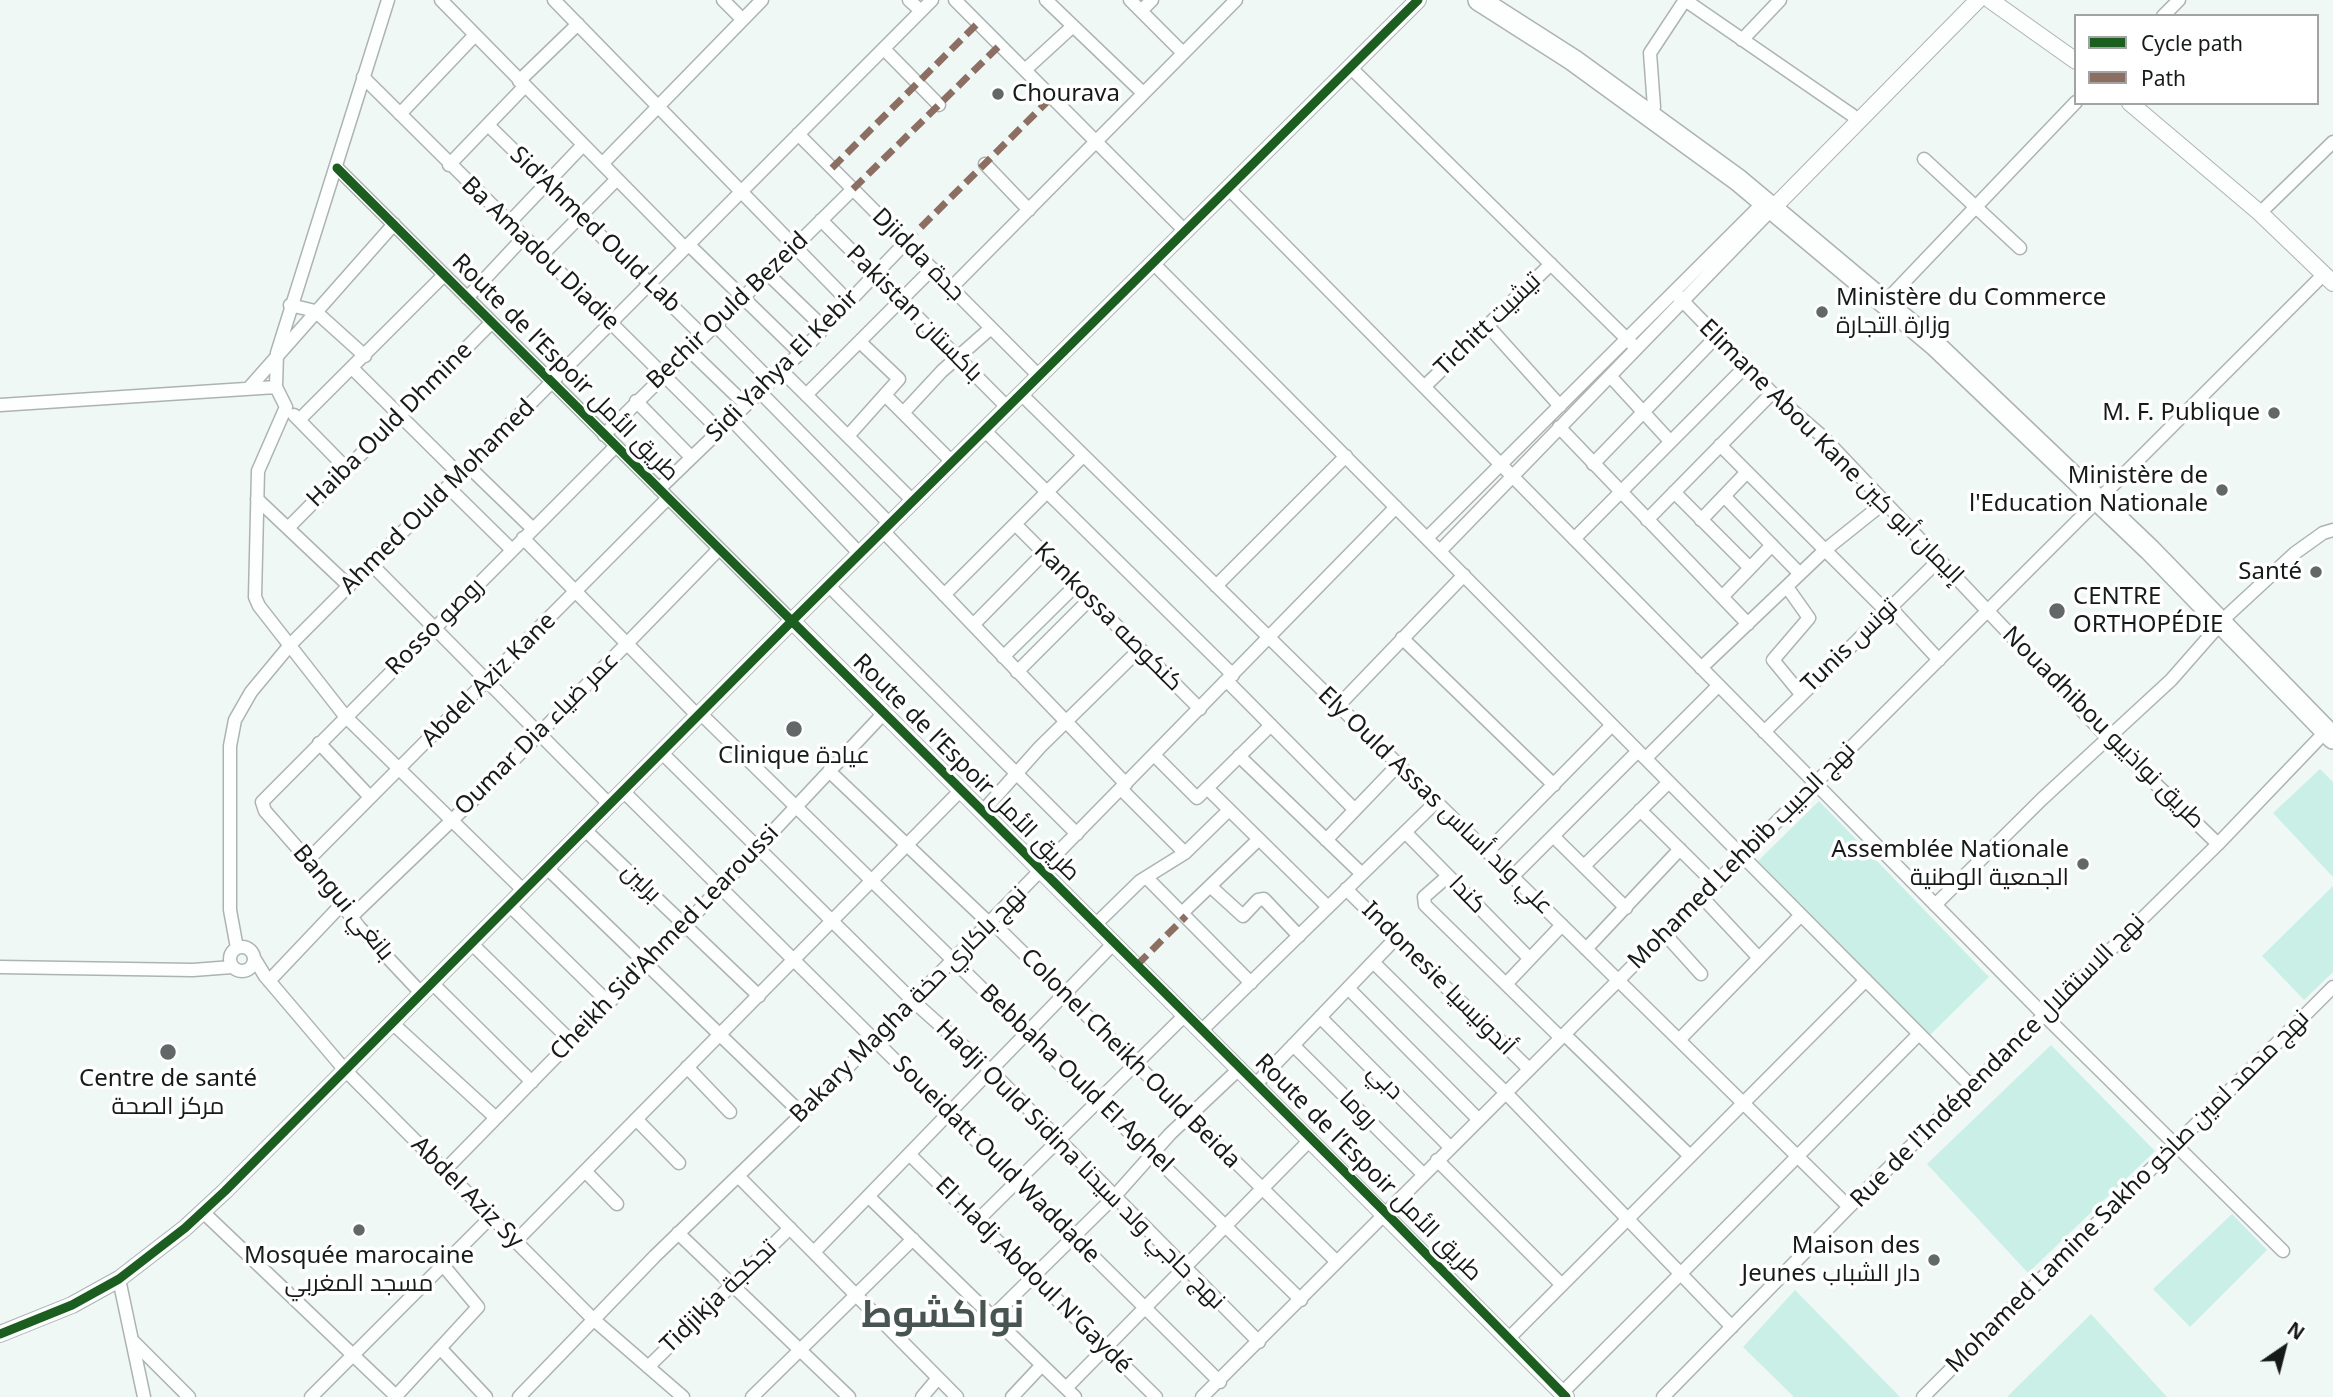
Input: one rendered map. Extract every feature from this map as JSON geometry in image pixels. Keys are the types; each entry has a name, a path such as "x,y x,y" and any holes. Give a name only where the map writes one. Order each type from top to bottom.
{"highway":[{"path":"1479,0 1573,60 1772,201"},
{"path":"1496,0 1654,107 1996,386 2331,728"}],"street":[{"path":"347,468 286,407 276,387 277,353 388,0"},
{"path":"441,0 617,179 800,353"},
{"path":"554,0 849,302"},
{"path":"723,0 742,19"},
{"path":"602,164 762,0"},
{"path":"909,0 921,11"},
{"name":"Ahmed Ould Mohamed","path":"237,948 230,910 229,772 233,730 251,692 290,645 932,0"},
{"path":"955,0 1185,230"},
{"path":"1046,0 1143,93"},
{"path":"1130,0 1183,53"},
{"path":"1141,11 1152,0"},
{"path":"951,288 1236,0"},
{"path":"0,1334 72,1305 119,1279 203,1212 886,527 1418,0"},
{"path":"1654,107 1650,52 1685,0 1852,115"},
{"path":"1742,40 1780,0"},
{"path":"1772,201 1965,0"},
{"path":"1427,538 1628,339 1678,297 1978,0"},
{"path":"1990,0 2074,60"},
{"path":"2164,14 2179,0"},
{"path":"449,165 578,24"},
{"path":"1025,70 1073,26"},
{"path":"400,114 474,36"},
{"path":"884,49 939,105"},
{"path":"1350,67 1638,349"},
{"name":"Ba Amadou Diadie","path":"363,77 508,224 719,430"},
{"path":"1887,299 2074,104"},
{"path":"2132,105 2260,213 2330,280"},
{"name":"Sid'Ahmed Ould Lab","path":"488,125 703,336"},
{"name":"Djidda جدة","path":"798,134 1039,376"},
{"path":"2260,213 2333,142"},
{"path":"508,224 583,145"},
{"path":"1924,159 2020,248"},
{"path":"985,164 1029,210"},
{"name":"Route de l’Espoir طريق الأمل","path":"337,168 1385,1212 1564,1395"},
{"path":"541,256 617,179"},
{"path":"1228,188 1763,732 2283,1251"},
{"name":"Bechir Ould Bezeid","path":"604,435 853,189"},
{"name":"Pakistan باكستان","path":"821,220 1007,407"},
{"path":"248,388 394,224"},
{"path":"467,298 523,238"},
{"name":"Sidi Yahya El Kebir","path":"663,494 691,457 800,353 906,242"},
{"path":"1153,262 1972,1087"},
{"name":"Tichitt تيشيت","path":"1425,386 1551,264"},
{"path":"806,394 932,269"},
{"path":"768,274 824,328"},
{"path":"300,419 353,369 444,275"},
{"name":"Mohamed Lehbib نهج الحبيب","path":"1208,1396 1385,1212 1814,782 1989,612 2103,496 2330,280"},
{"path":"1440,551 1638,349 1678,297"},
{"name":"Elimane Abou Kane إليمان أبو كين","path":"1678,297 1745,367 1823,437 1989,612"},
{"path":"290,305 315,311 365,356"},
{"name":"Haiba Ould Dhmine","path":"289,527 491,323"},
{"path":"715,325 771,380"},
{"path":"1488,327 1560,406"},
{"path":"903,413 991,328"},
{"path":"1593,464 1716,337"},
{"path":"848,436 899,379 860,342"},
{"path":"689,350 746,405"},
{"path":"1574,539 1745,367"},
{"name":"Bebbaha Ould El Aghel","path":"353,369 399,417 464,470 528,534 578,592 699,714 873,880 1301,1300"},
{"path":"782,370 913,501"},
{"path":"1611,377 1670,440"},
{"path":"0,405 276,387"},
{"path":"760,392 886,527 944,595 1067,722 1185,853"},
{"path":"1647,520 1772,393"},
{"name":"Ely Ould Assas علي ولد أساس","path":"1021,394 1849,1208"},
{"path":"886,396 952,463"},
{"path":"636,401 691,457"},
{"path":"286,407 258,471 255,597 345,716 523,890"},
{"path":"731,419 860,554"},
{"path":"1559,427 1748,624"},
{"path":"984,430 1230,678 1271,725 1355,810"},
{"path":"1720,445 1939,660"},
{"name":"Rosso روصو","path":"265,811 262,805 265,796 616,446"},
{"path":"944,595 1083,456"},
{"path":"1216,586 1346,456"},
{"path":"1701,520 1747,472"},
{"path":"448,487 512,550"},
{"path":"1674,492 1750,568"},
{"name":"Abdel Aziz Kane","path":"308,860 578,592 663,494"},
{"path":"1724,496 1800,574"},
{"path":"257,499 349,586"},
{"path":"1701,668 1825,550 1885,502"},
{"name":"Bakary Magha نهج باكاري حخة","path":"519,1397 678,1233 802,1114 1270,639 1396,507"},
{"name":"Kankossa كنكوصه","path":"1016,525 1200,709"},
{"path":"1935,905 2171,680 2225,619 2301,548 2333,530"},
{"path":"1722,597 1772,545"},
{"name":"Oumar Dia عمر ضياء","path":"352,916 540,734 719,549"},
{"path":"972,625 1044,553"},
{"name":"Tunis تونس","path":"1763,732 1938,561"},
{"path":"371,564 609,804"},
{"path":"1338,706 1464,575"},
{"path":"828,585 1077,834"},
{"path":"1003,657 1076,585"},
{"path":"1787,587 1810,618 1773,660 1801,694"},
{"path":"1017,672 1090,600"},
{"name":"Nouadhibou طريق نواذيبو","path":"1989,612 2108,738 2218,844"},
{"path":"1402,638 1554,785"},
{"path":"983,811 1140,649"},
{"path":"1513,877 1553,836 1718,686"},
{"name":"Cheikh Sid'Ahmed Learoussi","path":"444,1171 685,925 884,713"},
{"path":"1154,755 1197,799 1271,725"},
{"path":"1487,852 1612,725"},
{"name":"Rue de l'Indépendance نهج الاستقلال","path":"1662,1397 1849,1208 2218,844 2331,728"},
{"path":"319,743 370,797"},
{"name":"Hadji Ould Sidina نهج حاجي ولد سيدنا","path":"661,752 913,1001 989,1069 1113,1198 1259,1342"},
{"path":"1239,756 1362,874"},
{"path":"1326,840 1398,765"},
{"name":"Colonel Cheikh Ould Beida","path":"830,771 989,923 999,929 1338,1262"},
{"path":"1584,866 1669,782"},
{"path":"1208,788 1228,811 1328,907"},
{"path":"515,1242 961,790"},
{"name":"Soueidatt Ould Waddade","path":"622,791 1220,1381"},
{"path":"1202,1030 1436,802"},
{"path":"1640,810 1714,883"},
{"name":"Bangui بانغي","path":"265,811 352,916 426,988 532,1082"},
{"path":"1096,925 1140,881 1148,879 1185,853 1228,811"},
{"name":"برلين","path":"584,829 759,996"},
{"name":"كندا","path":"1405,832 1530,959"},
{"path":"1553,836 1626,908"},
{"path":"1182,913 1258,840"},
{"path":"1586,949 1680,849"},
{"path":"546,867 718,1036 802,1114"},
{"path":"1448,876 1423,901 1506,984 1690,1156"},
{"path":"1148,879 1251,983"},
{"path":"1210,886 1240,915 1246,914 1258,900 1264,900 1299,936"},
{"name":"Indonesie أندونيسيا","path":"1346,889 1529,1069"},
{"path":"1701,896 1758,957"},
{"path":"0,967 193,970 239,969 253,965 254,958 250,950 237,948 230,958 239,969 267,979 343,903"},
{"path":"509,905 608,1002"},
{"path":"1679,1040 1801,915"},
{"path":"1506,984 1562,925"},
{"path":"1664,933 1702,974"},
{"path":"1256,1084 1396,938"},
{"path":"471,943 571,1041"},
{"path":"814,1252 1114,943"},
{"name":"Abdel Aziz Sy","path":"254,958 267,979 344,1069 489,1218 593,1318 683,1397"},
{"path":"1373,962 1505,1092 1732,1327"},
{"path":"1509,1338 1866,980"},
{"name":"Mohamed Lamine Sakho نهج محمد لمين صاخو","path":"1923,1397 2333,987"},
{"path":"1348,988 1478,1119"},
{"path":"978,1220 1186,1014"},
{"name":"دبي","path":"1320,1017 1450,1147"},
{"path":"391,1022 496,1118"},
{"path":"1564,1395 1680,1274 1919,1034"},
{"name":"روما","path":"1293,1045 1423,1174"},
{"path":"687,1067 730,1112"},
{"path":"992,1317 1113,1198 1151,1153 1240,1068"},
{"path":"636,1119 680,1163"},
{"path":"869,1197 1070,1393 1106,1347 1311,1139"},
{"name":"El Hadj Abdoul N'Gaydé","path":"909,1154 1156,1397"},
{"path":"1437,1160 1562,1285"},
{"path":"584,1171 617,1203"},
{"path":"738,1176 957,1397"},
{"path":"203,1212 396,1396 478,1307 442,1264"},
{"path":"311,1397 489,1218"},
{"name":"Tidjikja تجكجة","path":"648,1367 790,1228"},
{"path":"678,1233 849,1397"},
{"path":"752,1397 913,1239"},
{"path":"119,1279 144,1397"},
{"path":"134,1342 190,1397"},
{"path":"440,1349 486,1397"},
{"path":"1012,1397 1042,1366"},
{"path":"922,1397 938,1378"}],"green space":[{"path":"2320,769 2333,782 2333,877 2273,813"},
{"path":"1819,801 1989,977 1930,1035 1758,861"},
{"path":"2333,886 2333,972 2304,1000 2262,956"},
{"path":"2051,1045 2155,1151 2028,1273 1927,1164"},
{"path":"2232,1214 2267,1250 2190,1327 2153,1289"},
{"path":"1795,1290 1900,1397 1794,1397 1743,1347"},
{"path":"2091,1314 2167,1397 2007,1397"}],"marked path":[{"path":"832,168 978,23"},
{"path":"853,189 1000,45"},
{"path":"906,242 1052,97"},
{"path":"1137,965 1186,916"}],"cycle path":[{"path":"0,1334 72,1305 119,1279 185,1228 225,1191 792,621 1418,0"},
{"path":"337,168 1385,1212 1566,1397"}],"place":[{"name":"Chourava","path":"998,94"},
{"name":"Ministère du Commerce وزارة التجارة","path":"1822,312"},
{"name":"M. F. Publique","path":"2274,413"},
{"name":"Ministère de l'Education Nationale","path":"2222,490"},
{"name":"Santé","path":"2316,572"},
{"name":"CENTRE ORTHOPÉDIE","path":"2057,611"},
{"name":"Clinique عيادة","path":"794,729"},
{"name":"Assemblée Nationale الجمعية الوطنية","path":"2083,864"},
{"name":"Centre de santé مركز الصحة","path":"168,1052"},
{"name":"Mosquée marocaine مسجد المغربي","path":"359,1230"},
{"name":"Maison des Jeunes دار الشباب","path":"1934,1260"}],"district":[{"name":"نواكشوط","path":"943,1316"}]}
